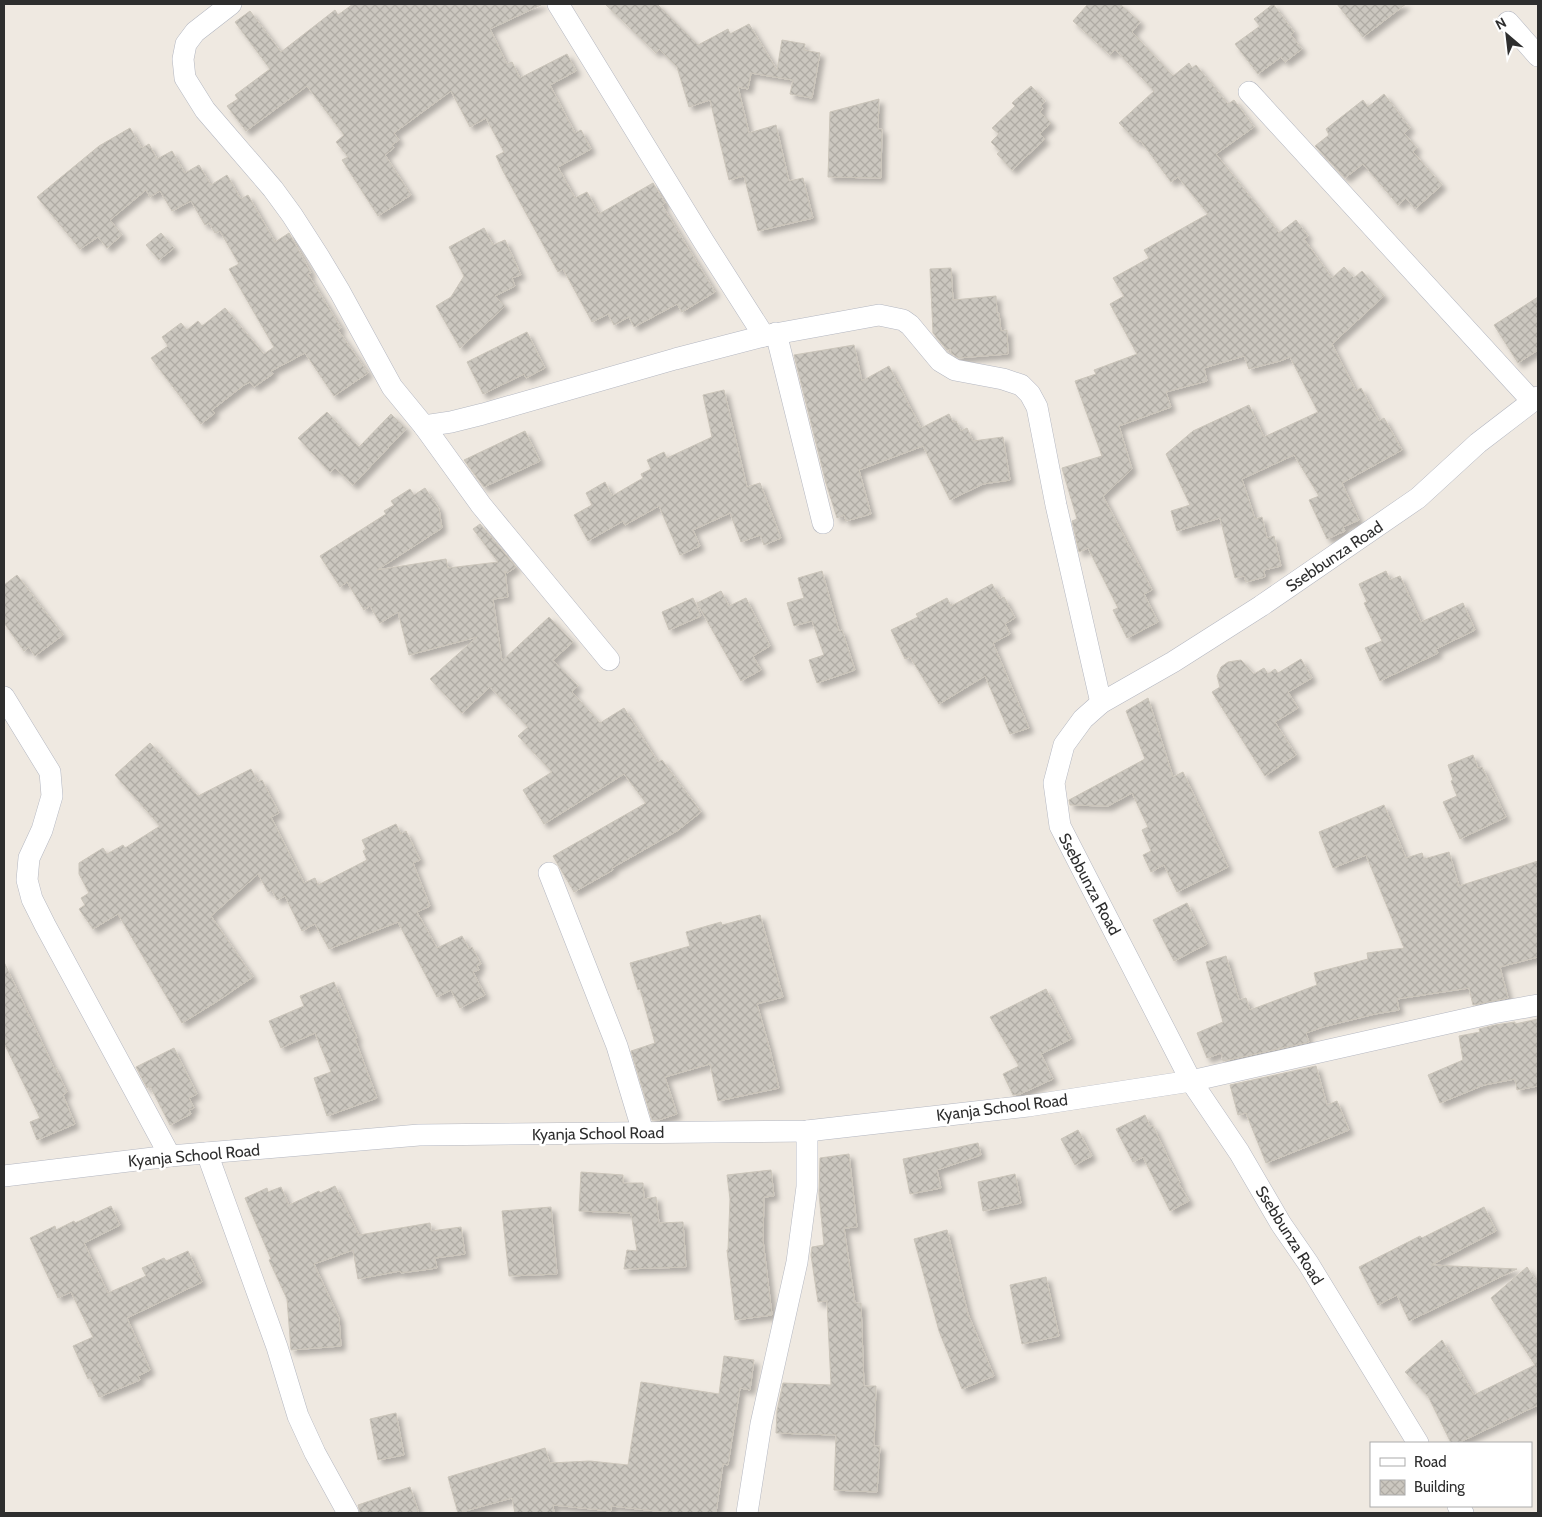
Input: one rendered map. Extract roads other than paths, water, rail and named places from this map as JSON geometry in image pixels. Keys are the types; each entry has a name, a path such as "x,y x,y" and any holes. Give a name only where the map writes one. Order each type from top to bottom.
{"street":[{"path":"231,4 195,32 186,44 183,59 185,78 205,110 273,188 292,215 332,278 392,387 424,426 481,505 609,660"},
{"path":"558,4 704,242 770,335 824,523"},
{"path":"1508,22 1538,56"},
{"path":"1249,92 1535,399"},
{"path":"424,426 483,414 675,359 770,335 879,315 903,320 910,325 940,361 955,370 1003,379 1021,385 1030,394 1037,408 1056,505 1101,702"},
{"name":"Ssebbunza Road","path":"1417,1442 1308,1263 1281,1224 1239,1152 1191,1081 1060,826 1054,784 1064,746 1083,719 1101,702 1173,662 1262,606 1418,498 1478,443 1535,399"},
{"path":"4,697 50,772 52,796 42,830 28,858 27,880 32,899 170,1156"},
{"path":"549,873 617,1046 643,1132"},
{"name":"Kyanja School Road","path":"4,1176 207,1152 419,1135 807,1131 1028,1106 1191,1081 1493,1013 1538,1005"},
{"path":"746,1513 761,1424 797,1262 807,1187 807,1131"},
{"path":"207,1152 277,1347 298,1416 315,1453 348,1513"}]}
